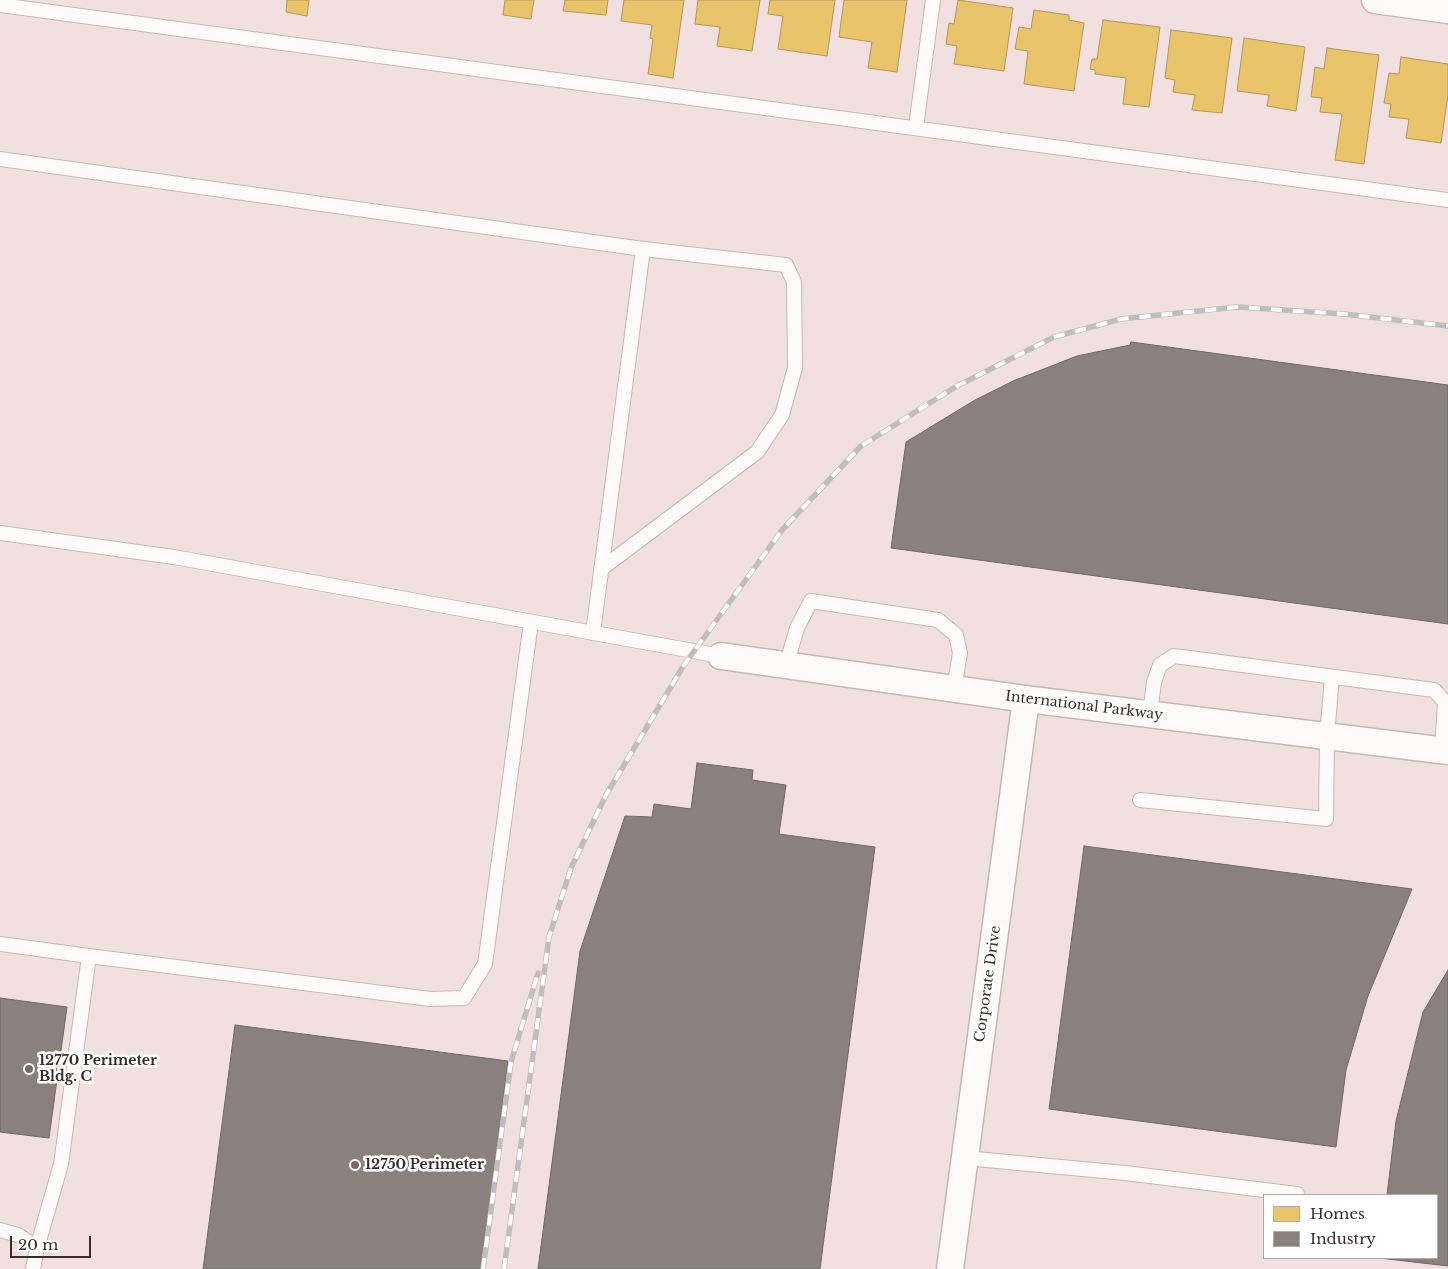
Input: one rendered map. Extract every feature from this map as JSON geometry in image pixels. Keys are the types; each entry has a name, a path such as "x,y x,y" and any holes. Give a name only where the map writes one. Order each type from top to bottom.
{"street":[{"path":"1374,0 1448,10"},
{"name":"International Parkway","path":"721,656 1026,699 1445,750"},
{"name":"Corporate Drive","path":"950,1269 1026,699"}],"lane":[{"path":"916,127 933,0"},
{"path":"0,5 1448,200"},
{"path":"0,159 643,249 786,265 794,282 794,368 782,415 757,452 601,569"},
{"path":"593,633 643,249"},
{"path":"0,533 174,557 721,656"},
{"path":"786,666 797,628 811,601 938,620 956,635 960,652 954,689"},
{"path":"0,944 430,999 464,998 485,964 531,622"},
{"path":"1150,714 1154,682 1160,665 1174,656 1434,690 1446,702 1445,750"},
{"path":"1140,800 1326,819 1327,736 1332,678"},
{"path":"33,1269 37,1248 61,1164 89,956"},
{"path":"965,1158 1125,1173 1297,1194"},
{"path":"0,1230 18,1235 37,1248"}],"building: Homes":[{"path":"287,0 309,0 307,16 286,12"},
{"path":"505,0 534,0 531,19 503,15"},
{"path":"565,0 608,0 606,15 563,11"},
{"path":"624,0 684,0 673,78 648,74 653,39 650,38 652,25 621,21"},
{"path":"698,0 760,0 752,51 717,46 720,27 695,24"},
{"path":"770,0 835,0 827,56 778,49 783,16 768,14"},
{"path":"844,0 907,0 897,72 868,68 872,42 839,37"},
{"path":"958,0 1013,8 1004,71 954,64 957,46 946,44 949,23 954,24"},
{"path":"1034,10 1069,15 1069,20 1084,23 1074,91 1024,84 1028,51 1015,49 1019,27 1031,29"},
{"path":"1103,20 1160,27 1149,107 1123,104 1126,78 1095,74 1095,70 1090,69 1092,59 1097,59"},
{"path":"1171,30 1232,38 1222,113 1192,110 1195,95 1173,92 1175,80 1165,78"},
{"path":"1244,38 1305,47 1296,111 1267,106 1269,95 1237,91"},
{"path":"1327,48 1379,55 1364,164 1335,160 1342,114 1320,112 1322,98 1311,97 1315,67 1324,69"},
{"path":"1401,57 1448,64 1448,95 1441,143 1406,138 1409,119 1389,117 1391,104 1384,103 1389,73 1399,74"}],"building: Industry":[{"path":"1131,342 1448,385 1448,624 891,548 906,442 975,400 1013,381 1077,356 1130,345"},
{"path":"697,763 753,770 752,780 786,785 779,834 875,847 820,1269 538,1269 580,951 625,816 652,817 654,804 691,809"},
{"path":"1084,846 1412,889 1368,996 1346,1070 1336,1147 1049,1109"},
{"path":"1448,970 1448,1266 1388,1259 1438,1259 1438,1194 1387,1194 1396,1121 1423,1012"},
{"name":"12770 Perimeter Bldg. C","path":"0,998 67,1007 49,1138 0,1132"},
{"name":"12750 Perimeter","path":"235,1025 508,1061 481,1269 203,1269"}],"railway":[{"path":"504,1269 549,937 571,868 606,795 684,665 782,530 861,446 957,386 1054,337 1121,319 1237,307 1344,314 1448,326"},
{"path":"483,1269 511,1062 538,973"}],"place":[{"name":"12770 Perimeter Bldg. C","path":"29,1069"},
{"name":"12750 Perimeter","path":"355,1165"}]}
